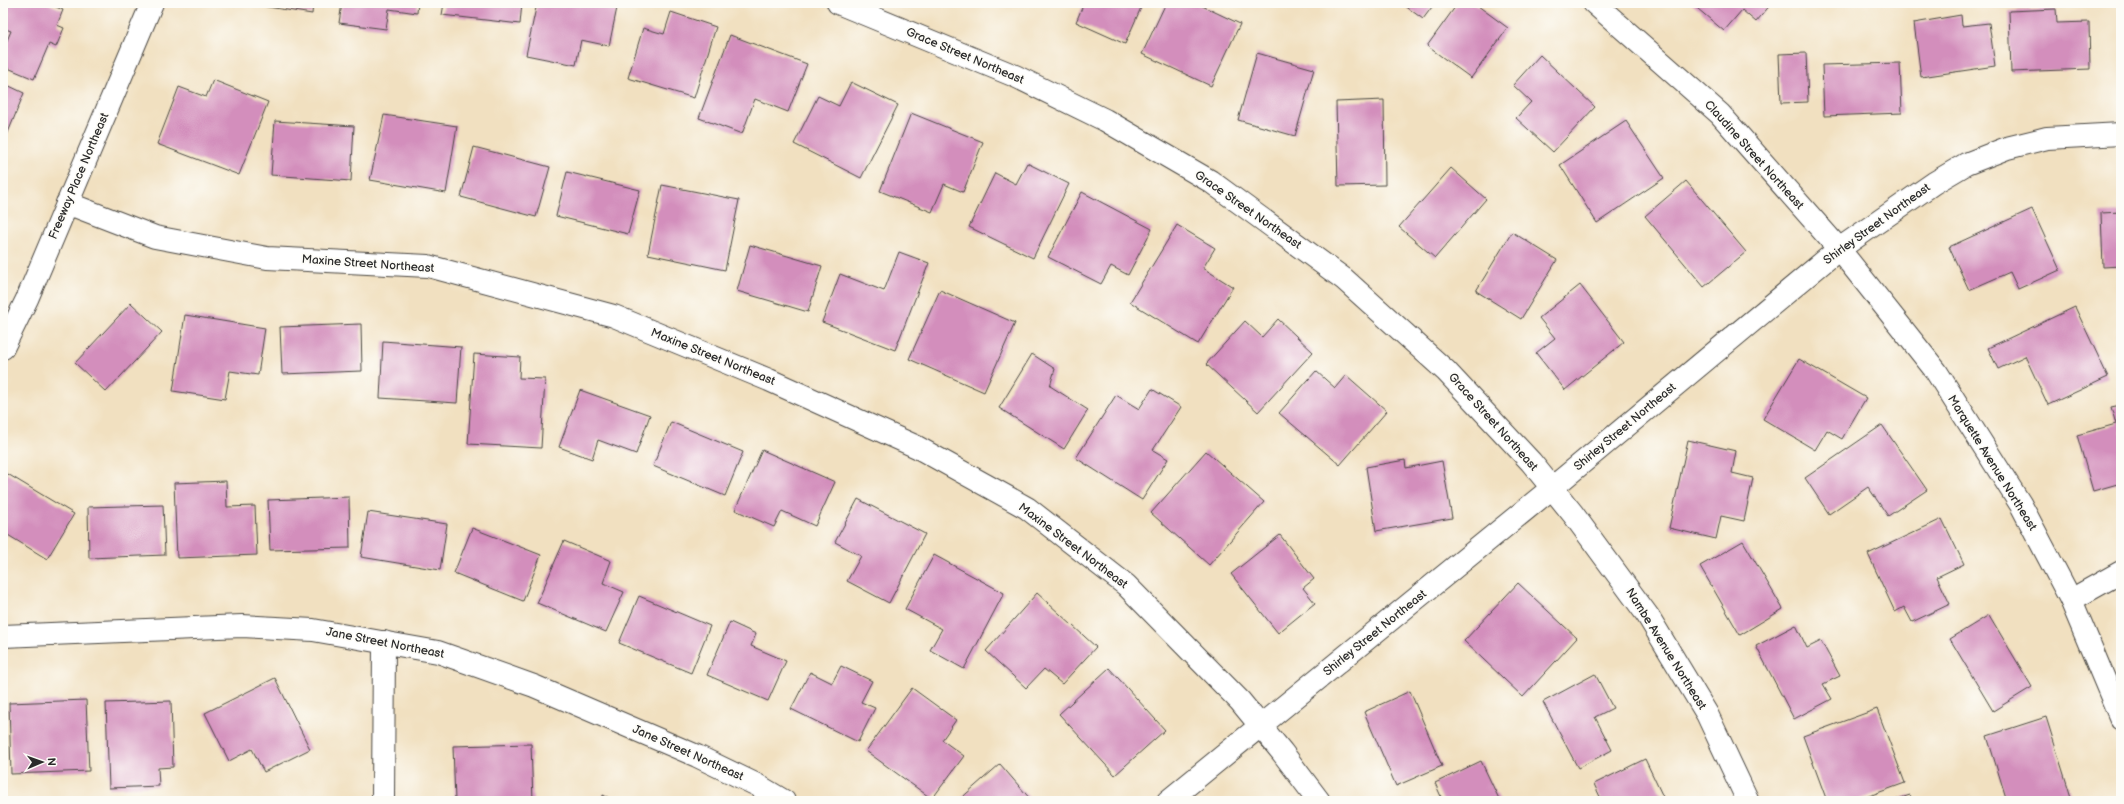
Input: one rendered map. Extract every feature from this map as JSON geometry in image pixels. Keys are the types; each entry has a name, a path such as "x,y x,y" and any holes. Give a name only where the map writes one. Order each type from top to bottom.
{"street":[{"name":"Freeway Place Northeast","path":"3,348 27,299 152,3"},
{"name":"Grace Street Northeast","path":"838,3 1015,76 1106,120 1210,181 1344,279 1446,371 1552,488"},
{"name":"Claudine Street Northeast","path":"1594,3 1720,114 1839,249"},
{"name":"Shirley Street Northeast","path":"1168,801 1261,727 1552,488 1839,249 1934,183 1966,164 2007,148 2047,138 2121,134"},
{"name":"Maxine Street Northeast","path":"67,203 155,237 266,258 428,266 614,316 769,380 917,447 1027,508 1126,585 1240,702 1319,801"},
{"name":"Marquette Avenue Northeast","path":"1839,249 1936,371 2021,505 2070,600 2121,719"},
{"name":"Nambe Avenue Northeast","path":"1552,488 1648,616 1707,714 1748,801"},
{"path":"2070,600 2121,572"},
{"name":"Jane Street Northeast","path":"3,636 242,626 313,630 438,652 534,686 697,756 757,785 784,801"},
{"path":"383,801 384,642"}],"building":[{"path":"7,3 47,3 63,10 57,25 64,28 56,47 49,44 34,79 3,66 3,50 11,31 3,28 3,12"},
{"path":"243,3 313,3 312,14"},
{"path":"342,3 418,3 417,13 389,9 386,29 339,23"},
{"path":"444,3 522,3 520,24 442,15"},
{"path":"537,3 618,3 609,46 581,40 576,65 526,55"},
{"path":"1084,3 1143,3 1125,44 1076,22"},
{"path":"1166,3 1196,3 1240,24 1211,86 1142,54"},
{"path":"1401,3 1435,3 1423,19"},
{"path":"1458,3 1474,3 1508,28 1471,78 1427,46"},
{"path":"1691,3 1772,3 1756,22 1742,10 1724,31"},
{"path":"2056,9 2057,23 2089,22 2090,69 2011,72 2009,11"},
{"path":"671,12 716,27 694,98 628,78 643,28 664,34"},
{"path":"1961,15 1962,26 1989,23 1995,66 1921,77 1914,23"},
{"path":"730,35 807,64 788,112 755,99 742,134 699,118"},
{"path":"1257,53 1314,69 1295,136 1238,120"},
{"path":"1806,53 1808,102 1781,103 1779,54"},
{"path":"1540,55 1595,107 1553,152 1516,118 1531,102 1513,85"},
{"path":"1900,63 1902,113 1824,116 1822,65"},
{"path":"213,80 268,102 239,175 157,144 179,87 206,97"},
{"path":"851,82 898,105 861,178 794,144 818,96 839,106"},
{"path":"3,83 24,93 3,145"},
{"path":"1384,100 1385,185 1338,186 1336,102"},
{"path":"911,113 983,142 963,192 944,184 932,212 880,191"},
{"path":"384,115 457,126 446,193 370,180"},
{"path":"275,121 354,126 351,181 271,175"},
{"path":"1626,121 1664,178 1597,223 1560,165"},
{"path":"474,147 550,167 536,217 461,197"},
{"path":"1027,163 1069,184 1033,258 969,227 995,173 1016,184"},
{"path":"1451,168 1486,199 1435,258 1399,227"},
{"path":"567,172 640,190 628,234 556,216"},
{"path":"1686,181 1746,252 1704,287 1645,216"},
{"path":"662,185 739,200 725,270 648,254"},
{"path":"1082,192 1152,229 1128,275 1111,266 1101,284 1048,257"},
{"path":"2032,209 2060,270 2018,289 2010,272 1969,290 1949,247"},
{"path":"2121,212 2121,266 2103,267 2101,213"},
{"path":"1177,225 1215,248 1203,268 1233,287 1198,344 1130,302"},
{"path":"1512,232 1557,260 1521,319 1476,291"},
{"path":"750,245 822,266 808,312 737,291"},
{"path":"899,252 929,263 895,350 822,322 840,274 884,291"},
{"path":"1580,285 1624,342 1565,390 1536,353 1555,338 1539,318"},
{"path":"940,290 1015,323 984,392 909,359"},
{"path":"131,303 162,332 106,392 75,363"},
{"path":"2075,307 2108,377 2048,405 2025,356 1998,369 1988,348"},
{"path":"185,315 265,328 258,375 230,371 225,399 173,391"},
{"path":"1278,319 1313,352 1258,412 1206,364 1245,321 1262,337"},
{"path":"361,324 362,371 282,374 280,327"},
{"path":"383,341 461,347 457,403 380,398"},
{"path":"474,354 520,357 519,378 545,379 541,448 468,444"},
{"path":"1032,354 1055,369 1050,386 1088,410 1064,449 999,408"},
{"path":"1799,359 1866,398 1842,439 1827,430 1815,450 1763,419"},
{"path":"1316,371 1335,388 1346,375 1387,411 1340,465 1279,413"},
{"path":"1152,389 1181,407 1153,450 1168,459 1142,500 1076,458 1116,395 1139,409"},
{"path":"580,390 650,415 636,454 598,440 592,459 559,447"},
{"path":"2121,405 2121,483 2093,491 2077,435 2116,424 2111,407"},
{"path":"671,422 743,452 725,496 653,466"},
{"path":"1882,425 1927,490 1888,516 1868,487 1829,514 1805,478"},
{"path":"1688,440 1736,451 1732,473 1753,478 1744,521 1721,516 1716,539 1669,528"},
{"path":"762,450 835,482 815,526 782,511 774,527 735,510"},
{"path":"1206,451 1264,502 1209,565 1151,513"},
{"path":"1405,460 1406,468 1442,461 1452,518 1376,531 1366,467"},
{"path":"6,473 74,514 47,559 3,532 3,479"},
{"path":"226,481 227,507 255,506 257,555 177,558 174,483"},
{"path":"349,497 350,548 270,550 268,500"},
{"path":"858,499 925,534 889,603 847,581 861,556 835,542"},
{"path":"163,505 165,555 89,558 88,507"},
{"path":"368,512 447,524 440,570 361,557"},
{"path":"1942,519 1964,564 1937,577 1950,604 1912,622 1904,607 1895,612 1868,554"},
{"path":"472,528 541,555 523,601 454,573"},
{"path":"1280,535 1314,579 1303,588 1315,603 1278,633 1231,574"},
{"path":"564,541 611,561 603,583 624,592 606,632 537,603"},
{"path":"1743,541 1783,609 1740,635 1700,566"},
{"path":"934,555 1004,593 964,669 930,650 942,629 905,609"},
{"path":"1518,583 1577,638 1523,697 1464,641"},
{"path":"1037,593 1096,647 1062,684 1044,669 1026,688 986,651"},
{"path":"639,596 710,626 691,673 619,643"},
{"path":"1989,615 2032,687 1993,711 1950,639"},
{"path":"730,622 756,634 751,646 786,661 768,701 707,675"},
{"path":"1796,625 1807,648 1821,641 1840,676 1823,684 1832,699 1794,719 1756,646"},
{"path":"841,666 872,681 861,702 875,708 858,742 791,709 810,672 832,683"},
{"path":"1109,668 1165,730 1115,775 1059,714"},
{"path":"1595,674 1613,708 1595,717 1612,750 1578,768 1543,702"},
{"path":"275,678 310,749 264,772 252,749 229,761 205,713"},
{"path":"912,688 956,720 942,740 964,756 932,799 866,751"},
{"path":"1410,691 1442,766 1396,786 1364,712"},
{"path":"86,700 89,771 11,774 9,703"},
{"path":"171,701 173,767 158,768 159,786 109,788 106,703"},
{"path":"1877,709 1905,783 1855,801 1827,801 1803,736"},
{"path":"2046,717 2071,797 2058,801 2007,801 1987,736"},
{"path":"531,744 533,801 455,801 453,746"},
{"path":"1645,759 1665,801 1602,801 1594,784"},
{"path":"1481,761 1500,801 1443,801 1435,783"},
{"path":"1000,764 1032,801 958,801"},
{"path":"603,795 616,801 601,801"},
{"path":"1910,795 1913,801 1892,801"}]}
